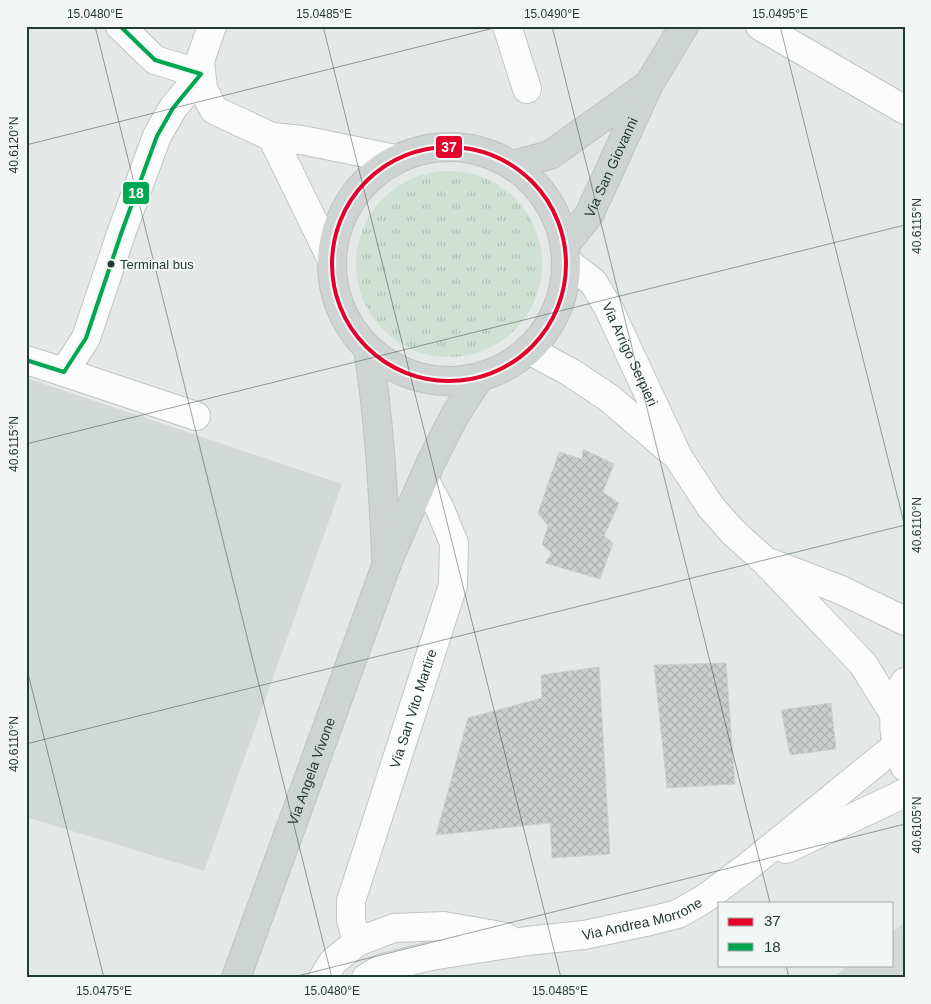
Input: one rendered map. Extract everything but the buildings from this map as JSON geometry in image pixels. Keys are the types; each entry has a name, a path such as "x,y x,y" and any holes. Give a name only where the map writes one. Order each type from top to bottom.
{"main road":[{"name":"Via San Giovanni","path":"566,253 589,215 649,84 684,26"},
{"name":"Via San Giovanni","path":"513,165 550,155 649,84"},
{"path":"434,147 475,149 513,165 538,186 556,214 566,253 563,294 550,324 529,350 506,367 479,378 450,381 420,378 392,367 368,350 352,330 340,308 332,283 331,258 337,227 350,200 370,177 395,160 434,147"},
{"name":"Via Angela Vivone","path":"368,350 376,396 386,565"},
{"name":"Via Angela Vivone","path":"236,978 386,565 431,462 456,415 479,378"}],"street":[{"path":"120,26 155,60 201,74"},
{"path":"212,26 200,61 203,89 214,110 272,137 302,140 395,160"},
{"path":"508,26 527,90"},
{"path":"760,26 905,110"},
{"path":"64,372 86,338 122,230 157,136 173,108 201,74"},
{"path":"272,137 331,258"},
{"name":"Via Arrigo Serpieri","path":"566,253 593,282 603,299 678,457 710,506 733,532 764,560 863,664 894,714"},
{"name":"Via Arrigo Serpieri","path":"529,350 570,372 609,398 678,457"},
{"path":"26,360 196,416"},
{"name":"Via San Vito Martire","path":"357,942 351,920 351,901 453,585 454,543 440,509 424,479"},
{"name":"Via Arrigo Serpieri","path":"764,560 841,590 905,621"},
{"path":"900,756 894,730 894,714 905,682"},
{"name":"Via Andrea Morrone","path":"527,941 584,935 678,914 704,900 900,756"},
{"name":"Via Andrea Morrone","path":"746,868 905,793"},
{"path":"323,978 333,962 357,942 394,928 444,926 527,941"},
{"path":"366,978 383,968 431,956 527,941"}],"shaded area":[{"path":"26,378 342,484 204,871 26,817"},
{"path":"905,922 905,978 832,978 848,966 894,966 894,930"}],"green space":[{"path":"449,171 476,175 493,182 508,192 521,205 531,220 538,237 542,264 538,291 531,308 521,323 508,336 493,346 476,353 449,357 422,353 405,346 390,336 377,323 367,308 360,291 356,264 360,237 367,220 377,205 390,192 405,182 422,175"}],"transit line":[{"name":"18","path":"26,360 64,372 86,338 122,231 157,136 173,108 201,74 155,60 120,26"},
{"name":"37","path":"449,147 472,149 494,156 514,167 532,181 546,199 557,219 564,241 566,264 564,287 557,309 546,329 532,347 514,361 494,372 472,379 449,381 426,379 404,372 384,361 366,347 352,329 341,309 334,287 332,264 334,241 341,219 352,199 366,181 384,167 404,156 426,149 449,147"}],"place":[{"name":"Terminal bus","path":"111,264"}]}
